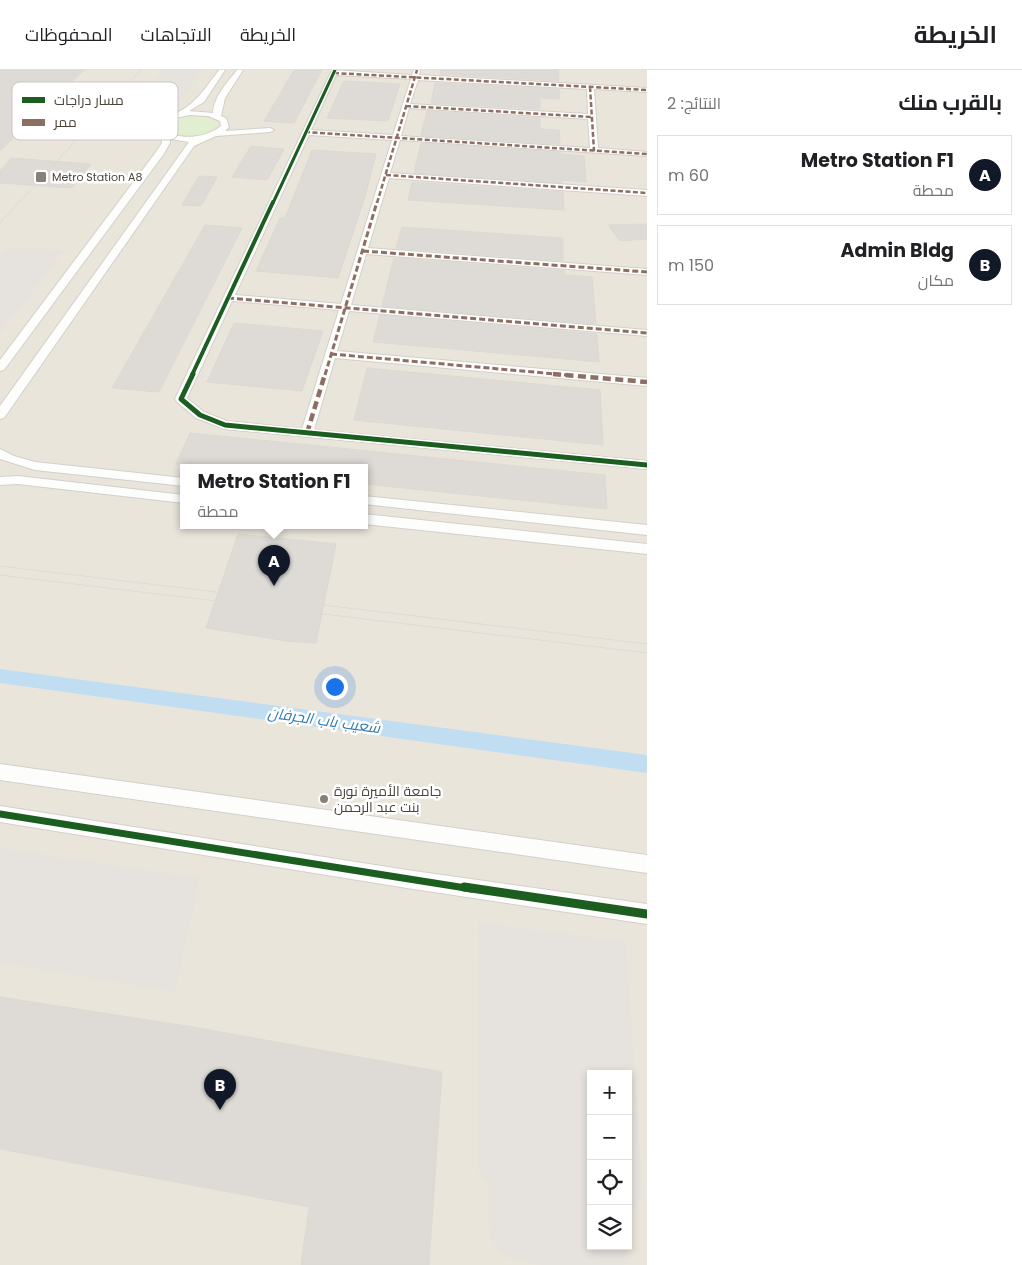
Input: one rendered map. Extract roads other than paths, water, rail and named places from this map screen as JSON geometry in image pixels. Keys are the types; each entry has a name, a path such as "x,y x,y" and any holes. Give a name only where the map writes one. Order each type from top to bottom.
{"street":[{"path":"180,114 201,100 222,70"},
{"path":"227,120 216,107 240,70"},
{"path":"647,90 416,74 335,72 304,132 181,399 200,415 225,425 647,465"},
{"path":"307,433 416,74"},
{"path":"590,87 594,151"},
{"path":"406,106 592,116"},
{"path":"0,415 191,144 216,134 270,130 200,113 180,114"},
{"path":"216,134 225,127 227,120"},
{"path":"304,132 647,154"},
{"path":"178,137 202,138"},
{"path":"0,368 160,153 166,144 166,140"},
{"path":"386,175 647,193"},
{"path":"363,251 647,272"},
{"path":"228,298 647,333"},
{"path":"331,354 647,382"},
{"path":"0,453 9,459 35,466 180,482"},
{"path":"0,481 18,480 180,499"},
{"path":"368,500 647,530"},
{"path":"368,519 647,549"},
{"path":"0,772 647,864"},
{"path":"0,814 397,878 647,914"}],"waterway":[{"name":"شعيب باب الجرفان","path":"0,676 647,764"}],"tram line":[{"path":"130,82 141,70"},
{"path":"0,223 76,140"},
{"path":"0,566 647,644"},
{"path":"0,575 647,653"}],"place":[{"name":"Metro Station A8","path":"41,177"},
{"name":"Metro Station F1","path":"274,586"},
{"name":"جامعة الأميرة نورة بنت عبد الرحمن","path":"324,799"},
{"name":"Admin Bldg","path":"220,1110"}]}
